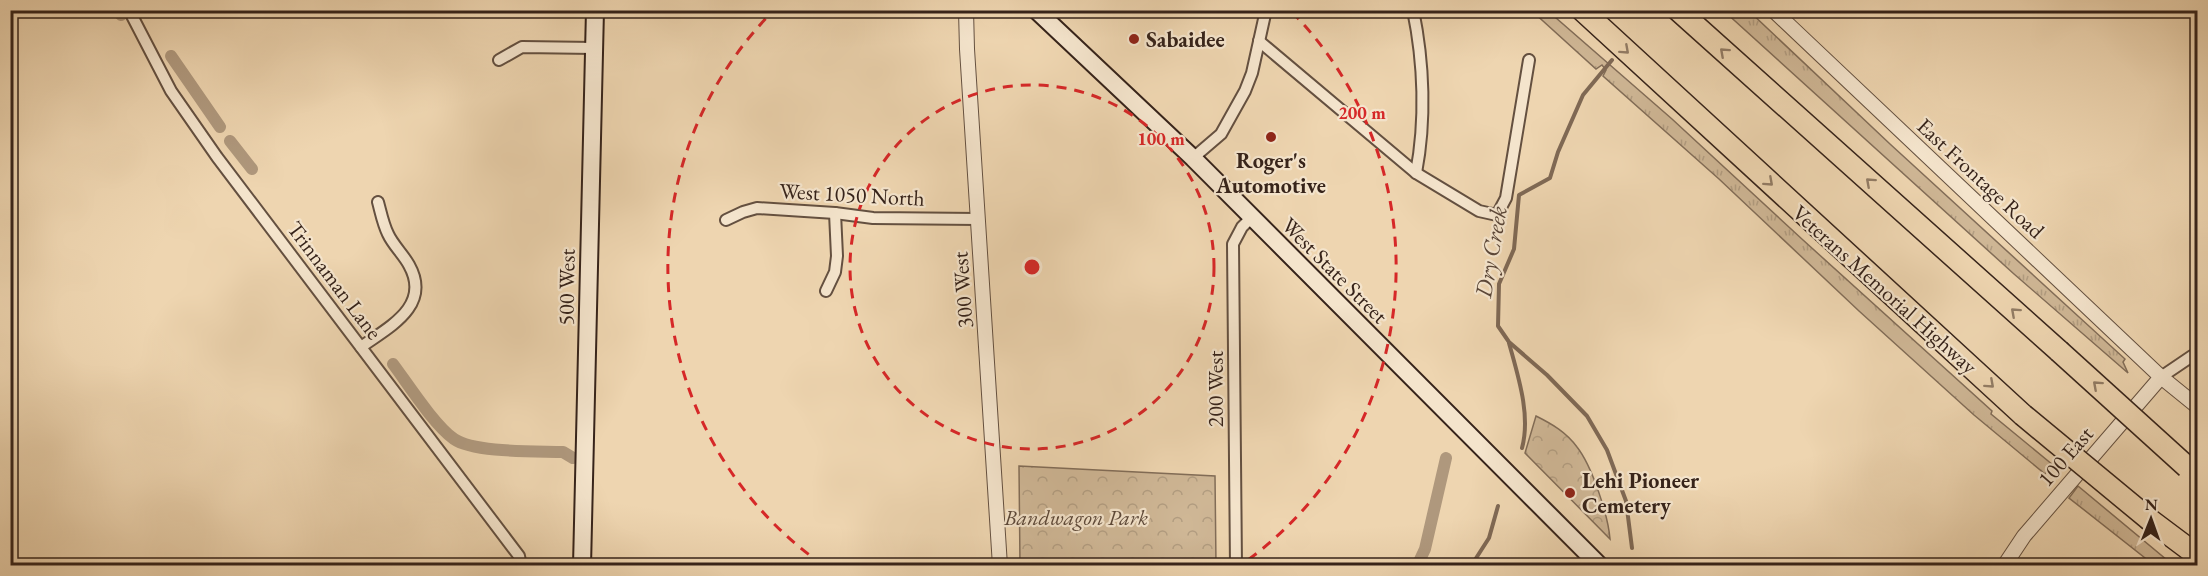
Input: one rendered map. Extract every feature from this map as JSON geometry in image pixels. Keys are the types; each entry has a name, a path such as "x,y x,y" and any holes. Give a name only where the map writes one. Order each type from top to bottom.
{"highway":[{"name":"Veterans Memorial Highway","path":"1582,10 2023,415 2150,520 2198,556"},
{"path":"1678,10 2192,471"}],"main road":[{"name":"500 West","path":"582,566 595,10"},
{"name":"West State Street","path":"1036,10 1193,158 1600,566"}],"street":[{"name":"Trinnaman Lane","path":"129,10 171,91 217,157 519,556 521,566"},
{"name":"300 West","path":"966,10 1000,566"},
{"path":"1193,158 1221,134 1245,91 1252,73 1266,10"},
{"path":"1413,10 1420,55 1422,131 1416,173"},
{"name":"East Frontage Road","path":"1776,11 2161,376 2198,407"},
{"path":"1259,41 1416,173 1479,211 1497,215 1506,198 1529,60"},
{"path":"499,60 522,47 594,48"},
{"path":"361,347 393,325 409,309 415,297 416,278 388,235 378,202"},
{"name":"West 1050 North","path":"726,220 757,208 873,218 978,219"},
{"path":"826,291 836,272 835,213"},
{"name":"200 West","path":"1236,566 1233,244 1242,227 1251,218"},
{"path":"2161,376 2192,356 2198,355"},
{"name":"100 East","path":"2004,566 2024,536 2161,376"}],"green space":[{"path":"1532,11 1548,11 1672,119 1992,411 1991,414 2053,465 2045,474 1974,415 1719,179 1603,76 1606,70 1602,65 1596,69"},
{"path":"1724,11 1749,11 1890,144 2125,359 2123,362 2128,373 2014,274"},
{"path":"1536,416 1563,433 1583,455 1598,491 1610,539 1525,453"},
{"name":"Bandwagon Park","path":"1019,466 1215,476 1216,565 1020,565"},
{"path":"2078,486 2173,565 2154,565 2069,498"}],"waterway":[{"path":"117,10 121,15"},
{"path":"171,56 220,127"},
{"name":"Dry Creek","path":"1612,60 1583,95 1558,152 1550,178 1519,195 1514,249 1499,284 1498,326 1509,342 1547,375 1587,416 1607,450 1626,501 1632,548"},
{"path":"230,141 252,169"},
{"path":"1509,343 1524,409 1522,448"},
{"path":"393,364 446,433 463,444 490,449 563,452 573,458"},
{"path":"1417,566 1425,549 1446,458"},
{"path":"1471,566 1489,538 1498,506"}],"place":[{"name":"Sabaidee","path":"1134,39"},
{"name":"Roger's Automotive","path":"1271,137"},
{"name":"Lehi Pioneer Cemetery","path":"1570,493"}]}
